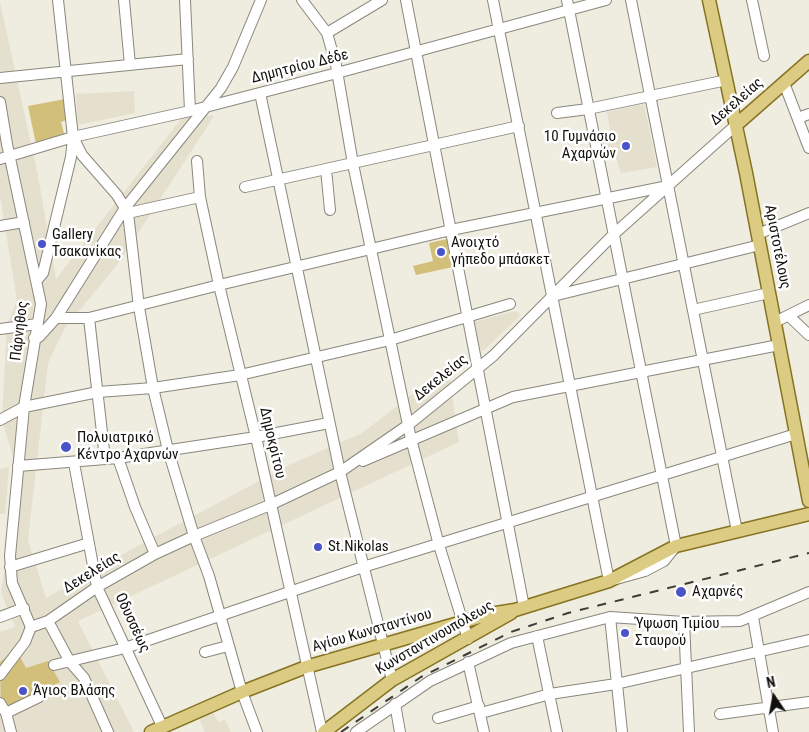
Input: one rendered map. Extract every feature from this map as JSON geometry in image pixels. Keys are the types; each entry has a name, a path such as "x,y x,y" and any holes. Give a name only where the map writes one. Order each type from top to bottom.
{"main road":[{"name":"Αριστοτέλους","path":"709,0 759,240 809,501"},
{"name":"Δεκελείας","path":"736,125 809,61"},
{"name":"Αγίου Κωνσταντίνου","path":"159,730 242,692 306,667 463,621 520,609 609,581 676,546 809,514"},
{"name":"Κωνσταντινουπόλεως","path":"323,732 392,680 520,609"}],"street":[{"path":"38,280 50,244 71,157 73,138 58,0"},
{"path":"124,0 130,65"},
{"path":"185,0 190,111"},
{"path":"34,338 38,337 56,318 126,210 226,80 261,0"},
{"path":"302,0 327,33 411,439 439,545 468,639"},
{"path":"327,33 382,0"},
{"path":"406,0 508,523 520,609"},
{"path":"493,0 609,581"},
{"name":"Δημητρίου Δέδε","path":"5,158 73,138 336,74 499,30 568,5 606,0"},
{"path":"631,0 737,531"},
{"path":"752,0 764,56"},
{"path":"568,5 676,546"},
{"path":"0,78 188,59"},
{"path":"557,112 588,110 727,80"},
{"path":"784,83 809,148"},
{"path":"260,93 340,472 392,680"},
{"name":"Πάρνηθος","path":"0,102 5,158 24,222 38,280 41,304 24,407 5,557 10,567 12,582 30,625"},
{"path":"798,118 809,114"},
{"name":"Δεκελείας","path":"30,625 48,621 97,587 155,554 270,505 340,472 408,425 478,368 614,234 650,195 668,186 736,125"},
{"path":"245,187 519,126"},
{"path":"73,138 82,155 126,210 139,307 153,388 168,450 194,536 221,614 228,646 242,692 257,732"},
{"name":"Δημοκρίτου","path":"197,161 200,196 219,285 256,437 306,667 323,732"},
{"path":"326,169 330,210"},
{"path":"56,318 89,318 450,230 606,198 650,195"},
{"path":"126,210 200,196"},
{"path":"552,296 683,264 759,240 809,213"},
{"path":"0,226 24,222"},
{"path":"693,310 769,293"},
{"path":"0,420 24,407 98,392 153,388 240,375 390,340 510,304"},
{"path":"774,322 809,306"},
{"path":"789,316 809,335"},
{"path":"89,318 105,459"},
{"path":"0,329 37,324"},
{"path":"340,472 485,407 514,397 779,344"},
{"path":"18,466 118,458 256,437 329,423"},
{"path":"54,665 125,648 363,567 796,434"},
{"path":"118,458 155,554"},
{"name":"Οδυσσέως","path":"74,463 97,587 159,730"},
{"path":"10,567 89,543"},
{"path":"356,732 430,681 511,643 610,617 684,622 740,621 809,592"},
{"path":"0,617 24,608"},
{"path":"610,617 622,732"},
{"path":"753,617 773,732"},
{"path":"48,621 70,662 84,678 108,732"},
{"path":"684,622 684,669 689,732"},
{"path":"0,675 25,642 30,625"},
{"path":"537,636 557,732"},
{"path":"438,718 550,694 616,684 809,640"},
{"path":"205,652 228,646"},
{"path":"468,662 484,732"},
{"path":"6,713 39,697"},
{"path":"720,714 809,702"},
{"path":"0,703 6,713 11,732"},
{"path":"395,704 400,732"}],"shaded area":[{"path":"0,2 38,176 56,279 185,114 214,116 120,261 65,328 48,363 28,540 46,598 130,550 289,465 362,433 448,367 459,442 78,621 134,732 0,732 0,632 15,627 1,593 10,531 14,461 2,420 7,325 17,300 0,196"},
{"path":"134,91 135,113 78,125 76,94"},
{"path":"65,99 69,119 61,122 65,137 36,144 28,106"},
{"name":"10 Γυμνάσιο Αχαρνών","path":"644,104 657,167 621,173 616,158 601,160 597,135 610,131 607,112"},
{"name":"Ανοιχτό γήπεδο μπάσκετ","path":"447,239 453,267 416,275 413,266 433,261 429,243"},
{"path":"516,311 521,315 484,350 477,346 473,322"},
{"path":"9,467 5,514 0,514 0,469"},
{"path":"16,649 26,668 48,661 60,682 1,716 0,662"},
{"path":"210,707 219,723 225,719 231,732 205,732 197,713"}],"railway":[{"path":"341,732 421,677 511,632 568,613 809,553"}],"place":[{"name":"10 Γυμνάσιο Αχαρνών","path":"626,146"},
{"name":"Gallery Τσακανίκας","path":"42,244"},
{"name":"Ανοιχτό γήπεδο μπάσκετ","path":"441,252"},
{"name":"Πολυιατρικό Κέντρο Αχαρνών","path":"66,447"},
{"name":"St.Nikolas","path":"318,547"},
{"name":"Αχαρνές","path":"681,592"},
{"name":"Ύψωση Τιμίου Σταυρού","path":"625,633"},
{"name":"Άγιος Βλάσης","path":"23,691"}]}
